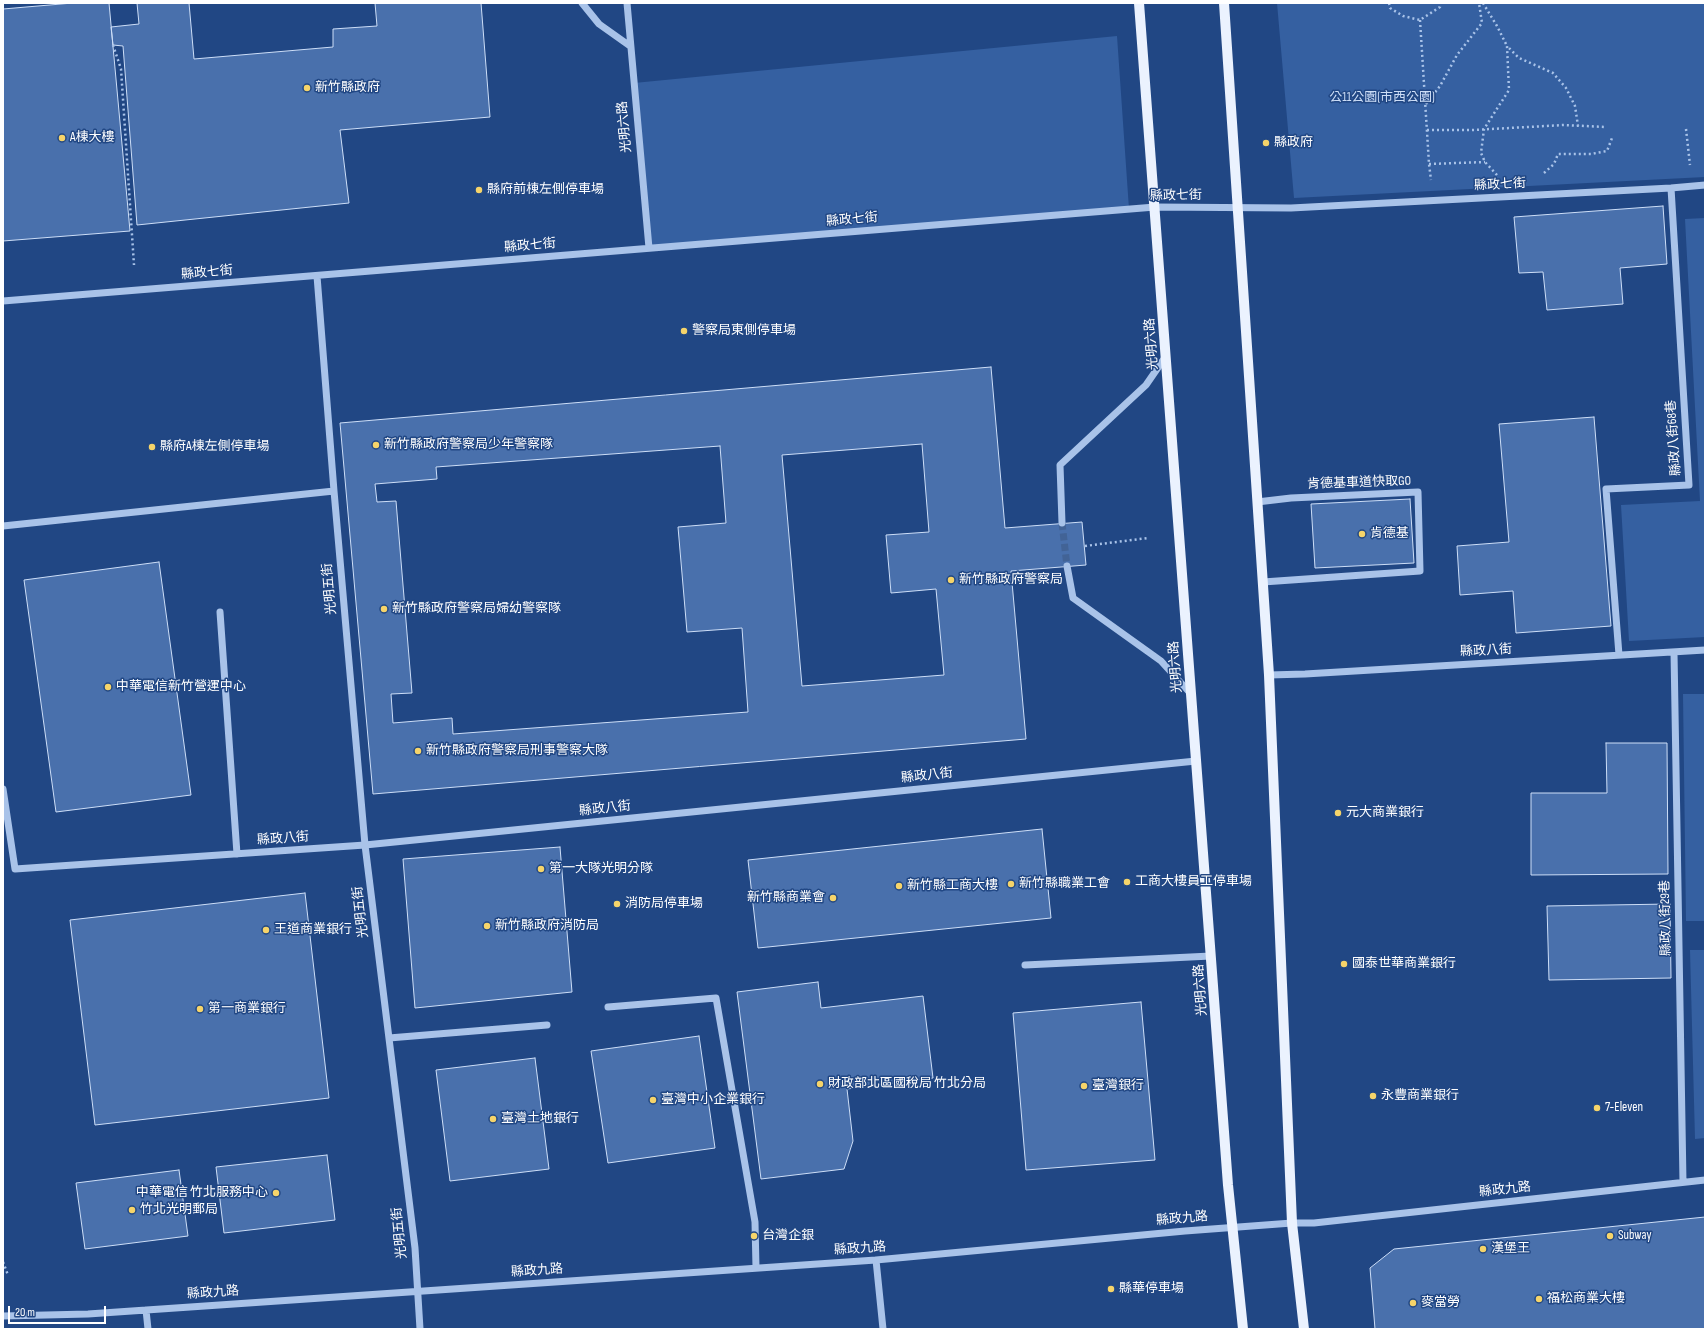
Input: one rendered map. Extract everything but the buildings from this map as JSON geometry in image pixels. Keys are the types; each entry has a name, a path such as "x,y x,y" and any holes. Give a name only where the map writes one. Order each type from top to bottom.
{"main road":[{"name":"光明六路","path":"1139,3 1232,1227 1243,1329"},
{"path":"1224,3 1239,207 1269,675 1292,1223 1304,1329"}],"street":[{"path":"582,3 599,24 630,46"},
{"name":"光明六路","path":"627,3 648,248"},
{"name":"縣政七街","path":"3,300 317,276 1155,207 1291,208 1705,185"},
{"name":"縣政八街68巷","path":"1619,655 1606,489 1689,485 1670,188"},
{"name":"光明五街","path":"317,276 365,845 415,1248 420,1329"},
{"path":"1062,523 1060,465 1146,385 1166,356"},
{"path":"3,526 334,491"},
{"name":"肯德基車道快取GO","path":"1257,502 1291,498 1418,492 1420,571 1263,582"},
{"path":"1067,566 1073,598 1161,661 1192,695"},
{"path":"220,612 237,854"},
{"name":"縣政八街","path":"1269,675 1705,650"},
{"name":"縣政八街29巷","path":"1674,652 1683,1182"},
{"name":"縣政八街","path":"3,789 15,869 365,845 1196,761"},
{"path":"1025,965 1211,956"},
{"path":"608,1007 716,998 755,1222 756,1268"},
{"path":"389,1038 547,1025"},
{"name":"縣政九路","path":"3,1316 14,1314 88,1314 876,1260 1232,1227 1322,1222 1705,1180"},
{"path":"876,1260 883,1329"},
{"path":"146,1310 148,1329"}],"path":[{"path":"1390,3 1390,8 1403,16 1420,20 1440,6 1440,3"},
{"path":"1426,104 1440,86 1457,55 1482,23 1479,3"},
{"path":"1483,3 1507,46 1519,58 1553,73 1566,88 1575,106 1578,126"},
{"path":"1420,20 1429,164 1432,185 1431,200"},
{"path":"113,45 120,69 134,265"},
{"path":"1504,176 1496,175 1485,162 1480,153 1484,130 1509,90 1507,46"},
{"path":"1427,130 1484,130 1564,125 1605,128"},
{"path":"1686,129 1692,186"},
{"path":"1540,177 1554,164 1558,154 1591,154 1607,151 1612,138"},
{"path":"1429,164 1485,162"},
{"path":"1085,546 1148,538"},
{"path":"3,1262 8,1275"}],"green space":[{"name":"公11公園(市西公園)","path":"1277,3 1705,3 1705,177 1294,198"},
{"path":"1117,36 1129,209 649,248 634,83"},
{"path":"1705,218 1705,637 1629,641 1621,505 1700,501 1685,219"},
{"path":"1683,694 1705,694 1705,921 1686,921"},
{"path":"1690,950 1705,950 1705,1138 1695,1139"}],"tunnel":[{"path":"1062,523 1067,566"}],"place":[{"name":"新竹縣政府","path":"307,88"},
{"name":"A棟大樓","path":"62,138"},
{"name":"縣政府","path":"1266,143"},
{"name":"縣府前棟左側停車場","path":"479,190"},
{"name":"警察局東側停車場","path":"684,331"},
{"name":"新竹縣政府警察局少年警察隊","path":"376,445"},
{"name":"縣府A棟左側停車場","path":"152,447"},
{"name":"肯德基","path":"1362,534"},
{"name":"新竹縣政府警察局","path":"951,580"},
{"name":"新竹縣政府警察局婦幼警察隊","path":"384,609"},
{"name":"中華電信新竹營運中心","path":"108,687"},
{"name":"新竹縣政府警察局刑事警察大隊","path":"418,751"},
{"name":"元大商業銀行","path":"1338,813"},
{"name":"第一大隊光明分隊","path":"541,869"},
{"name":"工商大樓員工停車場","path":"1127,882"},
{"name":"新竹縣職業工會","path":"1011,884"},
{"name":"新竹縣工商大樓","path":"899,886"},
{"name":"新竹縣商業會","path":"833,898"},
{"name":"消防局停車場","path":"617,904"},
{"name":"新竹縣政府消防局","path":"487,926"},
{"name":"王道商業銀行","path":"266,930"},
{"name":"國泰世華商業銀行","path":"1344,964"},
{"name":"第一商業銀行","path":"200,1009"},
{"name":"財政部北區國稅局 竹北分局","path":"820,1084"},
{"name":"臺灣銀行","path":"1084,1086"},
{"name":"永豐商業銀行","path":"1373,1096"},
{"name":"臺灣中小企業銀行","path":"653,1100"},
{"name":"7-Eleven","path":"1597,1108"},
{"name":"臺灣土地銀行","path":"493,1119"},
{"name":"中華電信 竹北服務中心","path":"276,1193"},
{"name":"竹北光明郵局","path":"132,1210"},
{"name":"台灣企銀","path":"754,1236"},
{"name":"Subway","path":"1610,1236"},
{"name":"漢堡王","path":"1483,1249"},
{"name":"縣華停車場","path":"1111,1289"},
{"name":"福松商業大樓","path":"1539,1299"},
{"name":"麥當勞","path":"1413,1303"}]}
